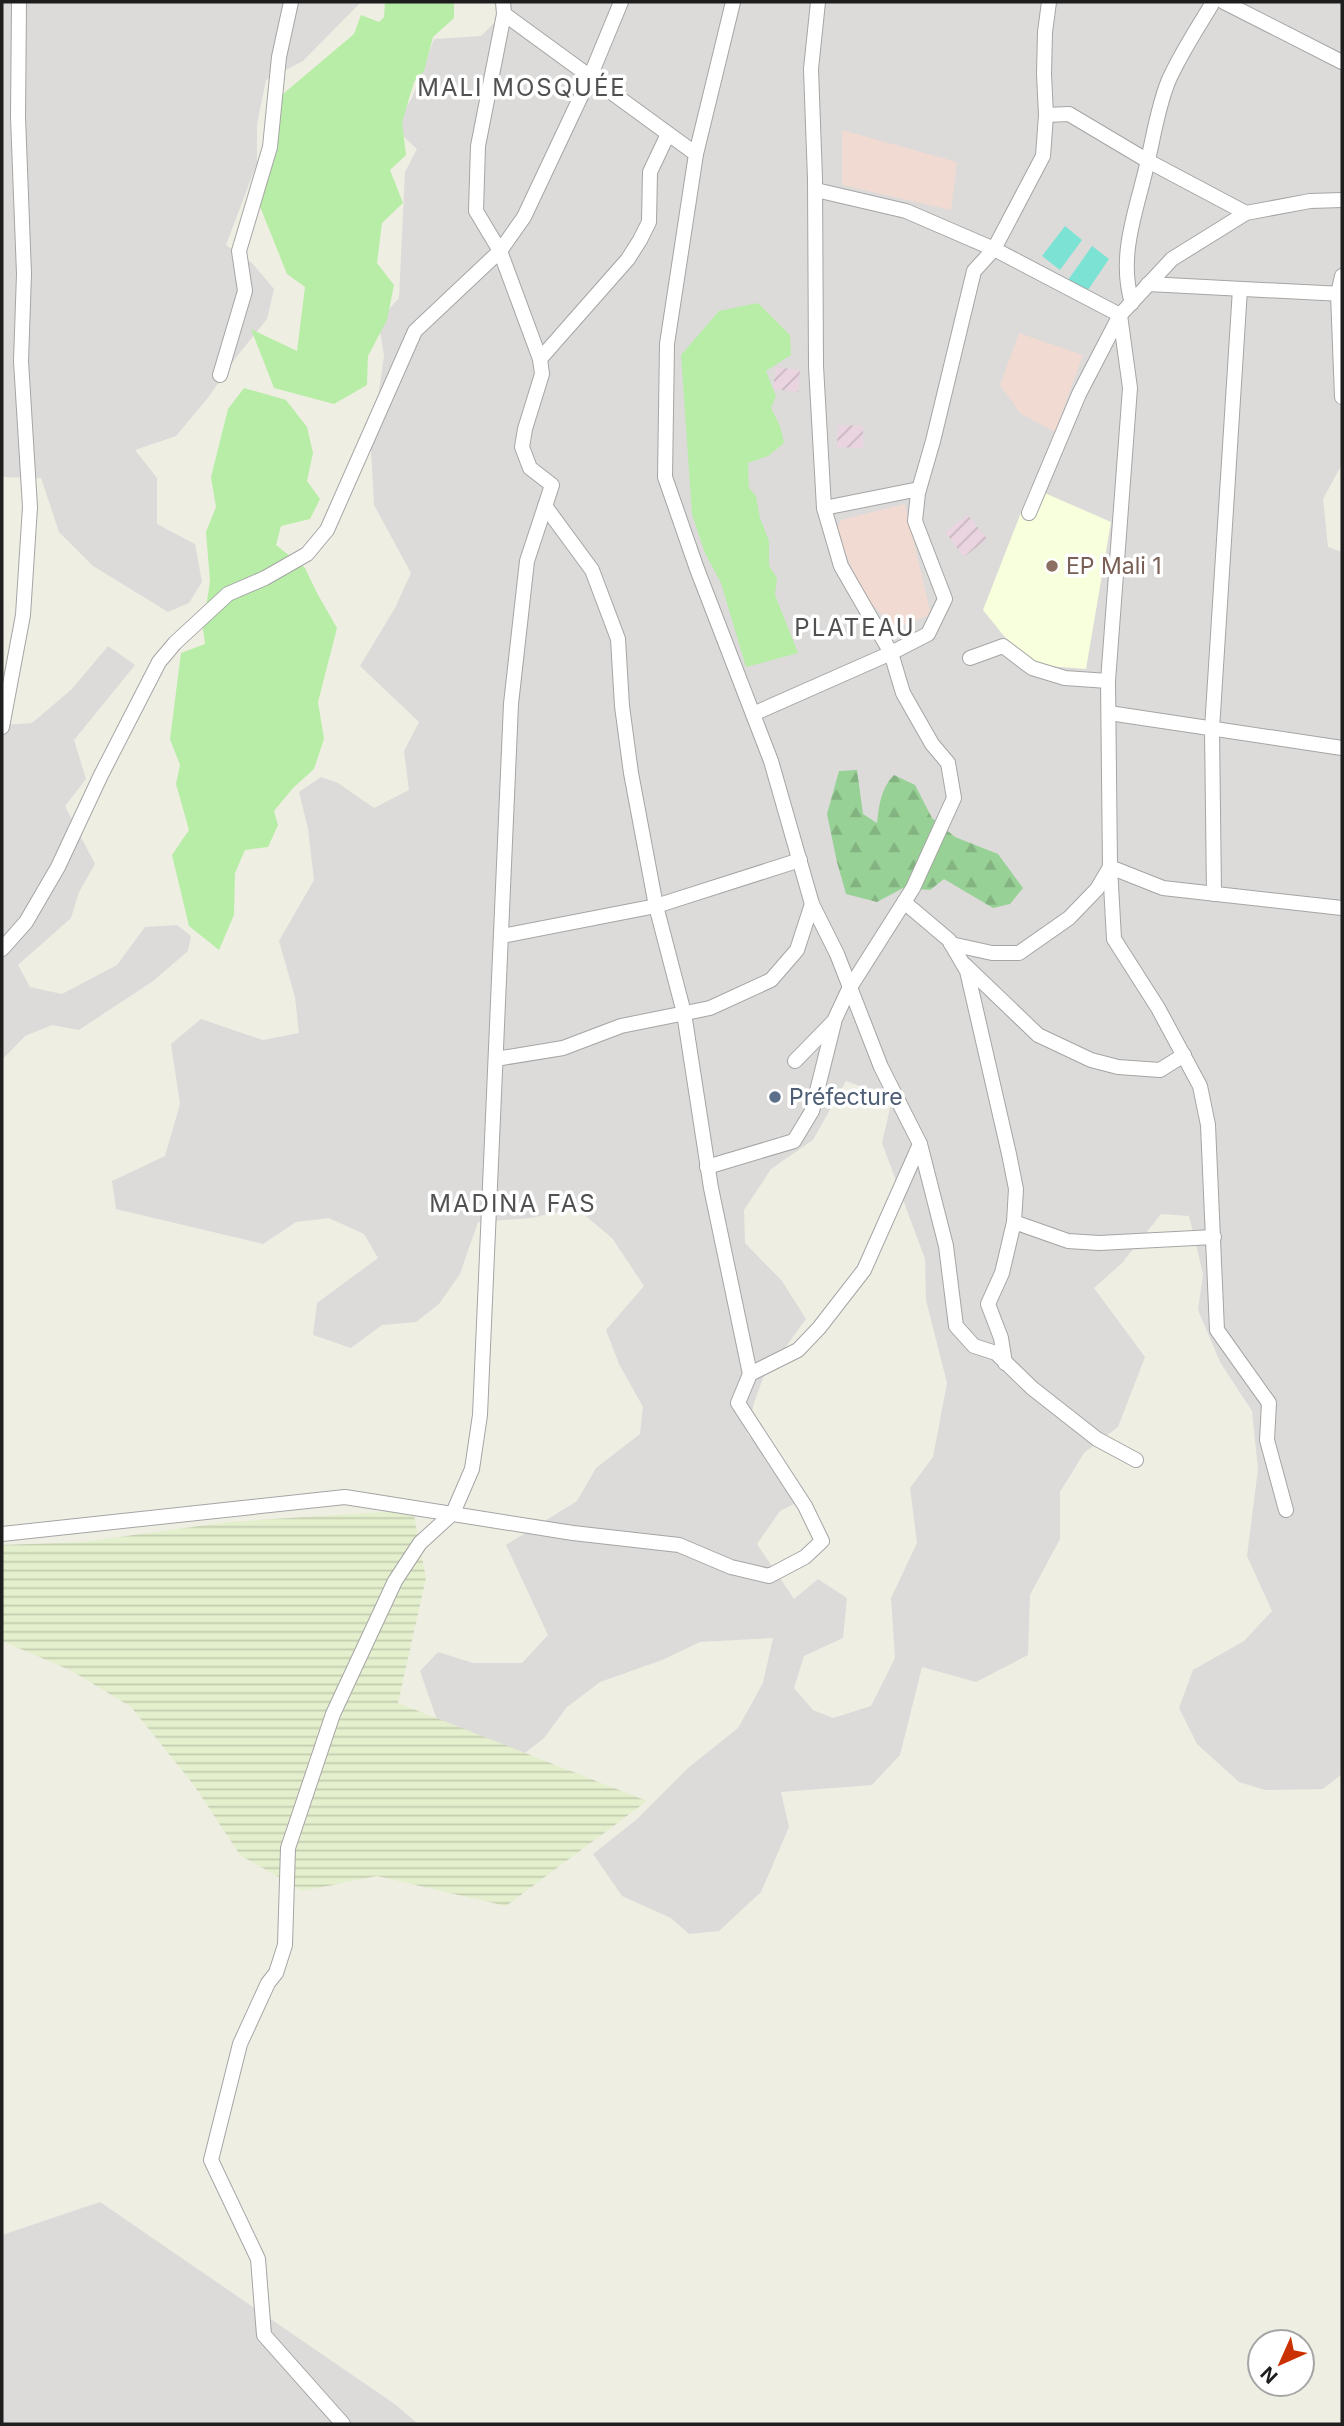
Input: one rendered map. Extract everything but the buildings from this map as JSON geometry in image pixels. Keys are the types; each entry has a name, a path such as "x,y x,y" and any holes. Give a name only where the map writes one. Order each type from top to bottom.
{"street":[{"path":"2,727 23,615 30,508 21,361 24,274 18,117 19,2"},
{"path":"220,375 245,290 239,251 270,147 279,57 291,2"},
{"path":"2,949 26,922 58,867 159,662 174,643 228,594 265,578 307,554 327,530 415,331 500,251 524,217 590,77 621,2"},
{"path":"733,2 696,154 667,344 665,477 697,569 772,761 812,904 837,954 881,1067 920,1144 946,1246 956,1326 974,1346 996,1353 1097,1439 1136,1460"},
{"path":"707,1167 794,1141 812,1111 834,1021 849,989 913,888 954,798 948,763 932,744 903,693 891,653 841,566 824,508 816,366 816,190 811,69 818,2"},
{"path":"753,714 928,634 945,599 915,521 919,489 974,271 994,249 1043,156 1046,115 1044,74 1049,2"},
{"path":"1132,303 1127,287 1127,240 1155,126 1175,66 1213,2"},
{"path":"1224,2 1342,62"},
{"path":"343,2424 264,2335 258,2259 211,2160 240,2044 285,1945 288,1848 333,1714 395,1581 420,1543 453,1513 472,1469 480,1415 511,704 527,561 552,485 530,468 522,447 542,374 540,359 500,251 476,211 478,146 503,8 590,77 696,154"},
{"path":"1046,115 1069,114 1148,161 1246,213"},
{"path":"540,359 628,259 640,240 649,222 650,173 668,134"},
{"path":"816,190 906,211 994,249 1120,315"},
{"path":"1029,513 1079,394 1120,315 1172,259 1246,213 1310,201 1342,200"},
{"path":"1342,276 1342,397"},
{"path":"1148,284 1340,294"},
{"path":"1214,894 1212,729 1240,289"},
{"path":"1120,315 1130,388 1108,681 1110,867 1114,939 1158,1008 1200,1086 1208,1125 1217,1330 1269,1403 1267,1440 1286,1510"},
{"path":"824,508 919,489"},
{"path":"2,1534 345,1497 573,1533 679,1545 731,1567 769,1576 805,1557 822,1541 806,1506 738,1403 750,1374 707,1167 684,1013 656,906 631,773 622,706 618,639 592,570 545,506"},
{"path":"970,657 1003,646 1032,668 1065,678 1108,681"},
{"path":"1109,713 1342,748"},
{"path":"502,936 656,906 800,860"},
{"path":"951,944 992,953 1019,953 1069,918 1097,889 1110,867"},
{"path":"1110,867 1163,888 1342,908"},
{"path":"904,902 951,944 967,971 1016,1188 1014,1222 1002,1273 988,1304 1001,1338 1005,1363"},
{"path":"496,1059 563,1048 621,1026 710,1008 771,980 797,950 812,904"},
{"path":"961,961 1038,1035 1091,1060 1118,1067 1160,1069 1184,1055"},
{"path":"794,1061 834,1021"},
{"path":"750,1374 798,1350 819,1328 864,1270 920,1144"},
{"path":"1014,1222 1078,1242 1214,1237"}],"shaded area":[{"path":"2,2 361,2 303,61 266,80 257,124 257,163 226,245 252,263 274,289 267,319 176,436 135,450 157,478 157,524 195,544 202,582 189,603 168,612 93,566 59,532 41,478 2,477"},
{"path":"507,2 1342,2 1342,464 1323,499 1328,547 1342,552 1342,1774 1323,1789 1265,1790 1239,1782 1197,1744 1179,1708 1193,1670 1244,1641 1272,1611 1247,1556 1258,1469 1252,1411 1220,1362 1198,1310 1203,1274 1189,1216 1161,1214 1122,1263 1094,1288 1145,1357 1118,1427 1084,1453 1060,1492 1060,1539 1030,1595 1028,1655 976,1682 922,1667 900,1755 872,1785 781,1792 789,1827 761,1892 719,1931 689,1934 671,1918 622,1896 593,1854 636,1820 688,1768 738,1728 763,1683 773,1638 700,1642 662,1660 600,1682 567,1707 544,1738 493,1778 444,1740 420,1671 438,1652 473,1663 522,1663 548,1635 506,1545 577,1501 596,1468 640,1434 643,1407 619,1364 606,1330 644,1286 612,1238 576,1208 531,1218 478,1222 460,1274 439,1304 416,1322 382,1325 351,1348 313,1335 317,1303 378,1258 364,1234 329,1218 296,1222 263,1244 116,1209 112,1181 165,1156 180,1104 171,1044 201,1019 263,1040 299,1033 295,997 279,941 314,880 308,829 299,792 321,777 338,783 374,808 409,790 404,751 419,722 360,666 395,608 411,573 374,505 371,450 384,355 378,321 399,298 405,172 417,149 400,133 400,116 412,98 434,39 481,36 507,10","holes":["846,1081 865,1088 891,1104 882,1143 925,1259 926,1300 947,1383 933,1457 910,1488 917,1543 891,1598 895,1658 871,1706 833,1718 813,1710 794,1688 804,1656 843,1638 847,1598 818,1579 794,1599 757,1544 780,1511 808,1497 747,1434 763,1378 806,1319 782,1281 745,1243 744,1210 771,1169 813,1140"]},
{"path":"842,130 957,162 951,210 842,185"},
{"path":"1065,226 1082,240 1060,270 1042,256"},
{"path":"1092,246 1109,259 1086,293 1068,280"},
{"path":"1019,333 1083,355 1055,432 1020,413 1000,385"},
{"path":"776,367 800,370 798,392 773,389"},
{"path":"838,425 863,426 863,448 837,447"},
{"name":"EP Mali 1","path":"1031,487 1111,522 1086,669 1035,665 1004,636 983,610"},
{"path":"905,504 931,615 891,628 889,622 863,595 836,530 841,520"},
{"path":"968,515 987,539 964,557 945,532"},
{"path":"108,646 135,665 74,740 86,779 65,806 95,864 79,892 71,918 18,965 30,987 62,994 117,965 145,927 177,925 191,936 188,951 153,981 79,1030 52,1025 25,1036 2,1060 2,725 32,723 72,689"},
{"path":"413,1510 426,1578 398,1703 647,1801 506,1906 377,1876 303,1891 240,1855 193,1784 131,1707 72,1671 2,1641 2,1545 83,1542 228,1522"},
{"path":"100,2202 396,2405 418,2424 2,2424 2,2235"}],"green space":[{"path":"385,2 454,2 454,18 433,37 424,71 414,82 402,122 406,155 390,170 403,203 382,223 377,263 394,285 387,320 368,356 367,385 334,404 274,388 251,329 297,351 305,287 287,274 257,199 283,94 354,34 361,15 379,22 384,17"},
{"path":"758,303 790,335 791,355 766,371 776,396 771,408 780,426 784,443 768,456 748,463 749,488 756,496 760,518 769,541 769,566 777,578 775,595 798,653 746,667 721,583 705,553 692,514 681,355 719,311"},
{"path":"244,388 286,400 307,427 313,453 307,481 320,499 310,519 281,526 276,545 305,568 337,628 318,702 324,739 314,769 293,788 274,811 278,825 268,847 245,850 235,873 234,915 219,950 189,926 172,855 189,830 176,784 180,765 170,739 181,653 205,644 203,629 210,581 206,532 216,507 211,477 228,409"},
{"path":"857,770 863,814 877,823 883,791 894,775 915,785 932,818 955,837 998,854 1023,888 1010,904 993,908 944,879 930,890 903,888 877,902 846,894 827,814 839,771"}],"place":[{"name":"EP Mali 1","path":"1052,566"},
{"name":"Préfecture","path":"775,1097"}],"district":[{"name":"MALI MOSQUÉE","path":"522,87"},
{"name":"PLATEAU","path":"855,627"},
{"name":"MADINA FAS","path":"513,1203"}]}
